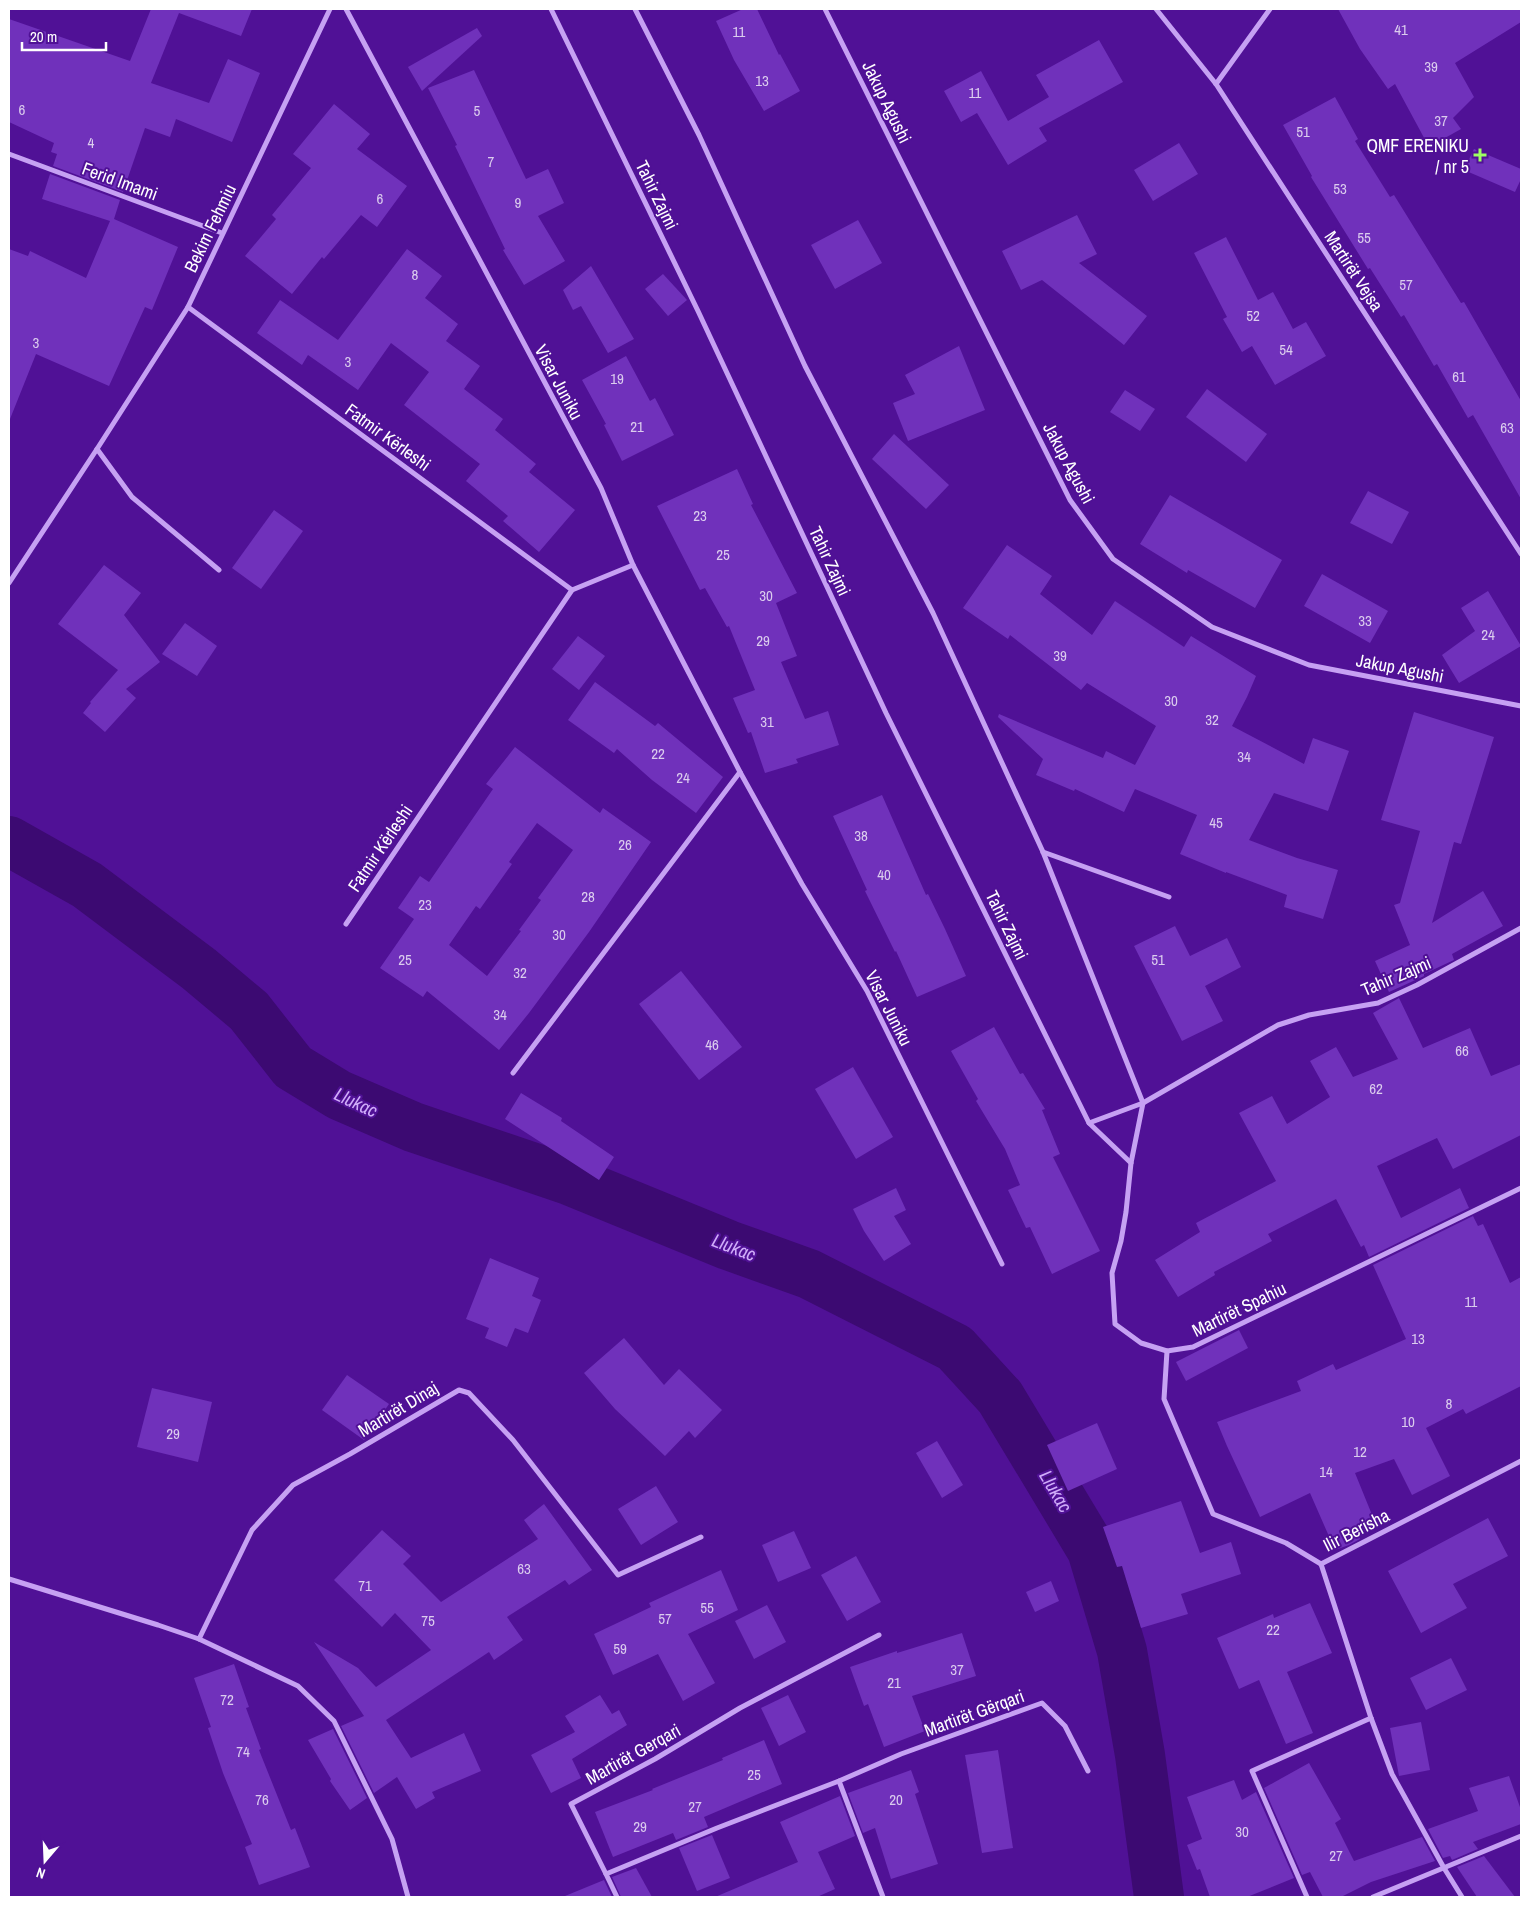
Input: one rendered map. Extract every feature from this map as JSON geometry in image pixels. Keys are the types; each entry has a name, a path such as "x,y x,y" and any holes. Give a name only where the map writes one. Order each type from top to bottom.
{"street":[{"name":"Bekim Fehmiu","path":"9,583 188,306 330,9"},
{"name":"Visar Juniku","path":"346,9 600,488 633,564 740,772 802,884 867,991 1002,1264"},
{"name":"Tahir Zajmi","path":"552,9 698,311 886,712 1089,1122 1131,1163"},
{"path":"635,9 699,135 805,366 933,613 1043,852 1143,1103 1131,1163"},
{"name":"Jakup Agushi","path":"825,9 1070,500 1113,559 1212,627 1309,664 1521,706"},
{"name":"Martirët Vejsa","path":"1156,9 1216,84 1521,554"},
{"path":"1216,84 1270,9"},
{"name":"Ferid Imami","path":"9,154 222,233"},
{"name":"Fatmir Kërleshi","path":"188,306 572,590 346,924"},
{"path":"97,449 132,498 219,570"},
{"path":"572,590 633,564"},
{"path":"513,1073 740,772"},
{"path":"1043,852 1169,897"},
{"name":"Tahir Zajmi","path":"1089,1122 1143,1103 1278,1025 1309,1015 1378,1003 1417,986 1521,928"},
{"name":"Martirët Spahiu","path":"1131,1163 1121,1241 1112,1273 1115,1324 1141,1343 1167,1351 1193,1347 1521,1188"},
{"path":"1167,1351 1164,1399 1213,1514 1286,1544 1321,1564"},
{"name":"Martirët Dinaj","path":"199,1640 252,1530 293,1485 459,1390 469,1392 513,1440 618,1575 701,1537"},
{"name":"Ilir Berisha","path":"1462,1897 1392,1774 1371,1718 1321,1564 1521,1461"},
{"path":"9,1579 158,1625 199,1640 298,1686 334,1721 392,1839 408,1897"},
{"name":"Martirët Gerqari","path":"606,1874 571,1804 655,1759 777,1688 879,1635"},
{"name":"Martirët Gërqari","path":"606,1874 901,1754 1042,1703 1065,1726 1088,1771"},
{"path":"1307,1897 1252,1771 1371,1718"},
{"path":"839,1780 883,1897"},
{"path":"1373,1897 1521,1836"},
{"path":"606,1874 617,1897"}],"building":[{"path":"151,9 252,9 241,36 179,13 151,83 209,103 228,59 260,73 232,142 176,119 170,137 145,128 123,192 53,166 57,154 51,152 54,143 9,122 9,19 130,61"},
{"path":"743,9 757,9 779,55 800,91 764,111 734,60 716,21"},
{"path":"1338,9 1521,9 1521,22 1455,63 1474,97 1453,118 1461,129 1429,147 1395,84 1388,89 1360,49"},
{"path":"477,28 482,36 422,91 408,67"},
{"path":"1099,40 1123,82 1039,128 1047,141 1008,165 977,113 961,122 944,91 981,71 1008,121 1049,97 1036,75"},
{"path":"474,70 526,179 548,169 564,203 538,216 565,261 524,285 503,250 505,249 455,146 457,145 428,88"},
{"path":"1335,97 1358,139 1355,141 1390,197 1394,195 1461,303 1464,302 1521,401 1521,499 1473,415 1468,418 1437,364 1434,366 1404,315 1401,317 1370,268 1368,269 1311,177 1283,125"},
{"path":"334,104 370,134 357,149 407,186 377,227 361,215 324,259 322,257 292,294 245,256 276,219 272,215 311,168 293,154"},
{"path":"1179,143 1198,174 1153,201 1134,170"},
{"name":"QMF ERENIKU / nr 5","path":"1474,149 1521,169 1521,179 1515,192 1464,170"},
{"path":"50,174 120,200 114,219 178,247 152,310 145,307 109,386 36,354 10,419 9,249 28,256 30,251 86,278 110,221 42,199"},
{"path":"1077,215 1097,254 1079,263 1147,316 1124,345 1042,280 1021,290 1002,251"},
{"path":"858,220 882,263 835,289 811,245"},
{"path":"1226,237 1258,300 1273,292 1293,329 1306,322 1326,356 1275,385 1252,346 1242,352 1223,319 1227,317 1194,253"},
{"path":"407,249 442,276 425,298 458,324 446,341 480,366 464,389 503,419 495,430 536,464 529,472 575,510 539,552 503,521 508,516 466,481 480,464 404,405 429,372 391,343 358,390 308,355 302,365 257,333 280,300 338,340"},
{"path":"591,266 634,339 608,353 581,306 573,310 563,290"},
{"path":"663,274 687,300 668,316 645,289"},
{"path":"959,346 985,410 908,441 893,403 915,394 905,375"},
{"path":"626,356 650,401 655,398 674,435 622,461 604,425 606,424 582,380"},
{"path":"1207,389 1267,434 1246,462 1186,417"},
{"path":"1125,390 1155,409 1140,431 1110,412"},
{"path":"894,434 949,485 926,509 872,459"},
{"path":"737,469 753,504 751,505 797,593 776,603 797,656 781,662 805,719 828,711 839,745 796,759 798,763 765,773 751,732 748,733 733,698 755,690 729,626 727,627 705,588 700,590 657,506"},
{"path":"1368,491 1409,512 1392,544 1350,523"},
{"path":"1170,495 1282,560 1255,608 1188,570 1187,573 1140,544"},
{"path":"274,510 303,531 261,589 232,568"},
{"path":"1007,545 1052,576 1040,594 1092,635 1115,601 1184,647 1191,636 1256,676 1232,726 1304,764 1313,738 1349,751 1328,811 1274,793 1249,840 1297,858 1338,870 1323,919 1284,907 1287,895 1180,854 1197,815 1135,789 1124,812 1075,789 1074,791 1036,775 1043,759 998,717 999,714 1103,758 1106,751 1135,765 1156,726 1087,683 1081,690 1010,635 1008,639 963,608"},
{"path":"104,565 141,593 124,615 160,662 126,689 136,698 105,732 83,713 90,702 118,670 58,624"},
{"path":"1322,574 1388,611 1370,643 1304,606"},
{"path":"1488,591 1521,646 1459,683 1442,655 1475,631 1461,608"},
{"path":"185,623 217,646 197,676 162,654"},
{"path":"578,636 605,656 579,690 552,669"},
{"path":"595,682 655,726 658,723 723,777 696,813 652,780 617,749 614,753 568,720"},
{"path":"1414,712 1494,737 1461,844 1454,842 1432,923 1483,891 1503,926 1452,954 1454,960 1389,992 1375,961 1410,945 1394,905 1400,903 1420,831 1381,820"},
{"path":"515,747 600,813 603,808 651,842 589,932 499,1050 427,991 423,997 380,968 414,919 398,908 420,876 429,882 493,789 486,784","holes":["537,823 573,850 538,898 541,900 519,930 521,931 487,976 449,945 476,906 480,909 512,864 509,862"]},
{"path":"882,795 926,895 928,894 966,976 917,997 865,891 867,890 833,816"},
{"path":"1175,926 1190,956 1227,938 1241,967 1205,986 1223,1021 1182,1041 1134,946"},
{"path":"681,971 742,1047 699,1080 639,1004"},
{"path":"1399,998 1423,1048 1470,1028 1491,1076 1521,1064 1521,1135 1453,1169 1437,1138 1377,1166 1401,1218 1460,1188 1469,1208 1369,1257 1364,1245 1361,1247 1336,1199 1268,1234 1272,1241 1214,1272 1215,1275 1178,1297 1155,1260 1200,1232 1196,1223 1276,1181 1239,1113 1272,1096 1287,1124 1330,1097 1310,1061 1336,1047 1353,1077 1398,1059 1373,1013"},
{"path":"994,1027 1020,1074 1023,1073 1045,1109 1042,1110 1060,1154 1053,1157 1100,1251 1052,1274 1030,1227 1026,1228 1008,1190 1020,1185 1005,1149 976,1101 978,1099 951,1051"},
{"path":"853,1067 893,1137 856,1159 815,1089"},
{"path":"521,1093 562,1118 561,1121 614,1157 599,1180 505,1119"},
{"path":"896,1188 906,1210 894,1216 911,1244 884,1261 864,1231 853,1209"},
{"path":"1473,1216 1478,1226 1483,1224 1510,1283 1521,1277 1521,1386 1466,1414 1463,1409 1426,1428 1450,1476 1412,1495 1394,1459 1355,1473 1377,1527 1358,1535 1360,1539 1349,1545 1335,1550 1310,1493 1260,1517 1217,1422 1301,1391 1297,1381 1333,1364 1336,1370 1406,1339 1373,1265"},
{"path":"490,1258 539,1278 532,1296 541,1300 528,1333 515,1328 507,1347 485,1338 489,1328 466,1319"},
{"path":"1239,1330 1248,1348 1186,1381 1176,1362"},
{"path":"624,1338 664,1385 679,1369 722,1410 695,1438 689,1431 665,1456 615,1409 584,1373"},
{"path":"347,1375 389,1404 364,1440 322,1410"},
{"path":"152,1388 212,1402 198,1462 137,1447"},
{"path":"1097,1423 1117,1469 1068,1491 1047,1445"},
{"path":"937,1441 963,1485 942,1498 916,1453"},
{"path":"656,1486 678,1522 641,1545 618,1509"},
{"path":"1181,1501 1200,1553 1231,1542 1241,1574 1181,1594 1188,1614 1141,1628 1122,1566 1117,1567 1103,1527"},
{"path":"544,1504 592,1570 569,1585 565,1580 507,1617 523,1640 494,1660 489,1652 386,1720 411,1758 464,1733 481,1771 432,1792 435,1798 416,1809 397,1777 374,1793 341,1726 364,1716 314,1642 358,1668 376,1687 431,1650 395,1613 382,1627 334,1580 382,1530 411,1556 403,1564 441,1602 538,1539 524,1520"},
{"path":"1488,1518 1508,1556 1453,1584 1467,1608 1421,1633 1388,1571"},
{"path":"794,1531 811,1568 778,1582 762,1545"},
{"path":"856,1556 881,1602 847,1621 821,1575"},
{"path":"721,1570 738,1610 688,1634 715,1683 683,1701 658,1654 613,1675 594,1634 651,1607 649,1603"},
{"path":"1051,1581 1059,1601 1035,1612 1026,1592"},
{"path":"1310,1603 1332,1653 1287,1672 1313,1733 1286,1744 1259,1680 1239,1689 1217,1638 1273,1614 1274,1618"},
{"path":"767,1605 786,1642 754,1659 735,1621"},
{"path":"962,1633 976,1676 912,1696 925,1731 884,1747 868,1704 864,1706 850,1667 897,1651 897,1653"},
{"path":"1451,1658 1467,1690 1426,1710 1410,1678"},
{"path":"234,1664 249,1707 246,1708 261,1749 259,1750 291,1830 295,1828 310,1867 259,1885 245,1847 252,1844 223,1773 208,1728 211,1727 194,1678"},
{"path":"600,1695 612,1714 619,1710 627,1725 572,1759 581,1778 551,1793 531,1755 575,1732 565,1716"},
{"path":"788,1695 806,1732 779,1746 761,1708"},
{"path":"1421,1722 1430,1770 1399,1776 1390,1728"},
{"path":"333,1729 367,1798 350,1810 330,1781 331,1779 308,1740"},
{"path":"764,1740 782,1784 704,1817 708,1827 676,1840 673,1833 613,1857 595,1812 653,1790"},
{"path":"998,1750 1013,1848 982,1853 965,1755"},
{"path":"1309,1763 1341,1819 1335,1823 1354,1861 1422,1837 1435,1861 1371,1882 1341,1897 1323,1897 1310,1872 1302,1875 1264,1788"},
{"path":"911,1770 919,1792 915,1794 938,1864 891,1879 875,1828 863,1833 848,1793"},
{"path":"1509,1776 1521,1810 1521,1824 1473,1842 1478,1849 1452,1860 1450,1856 1443,1858 1428,1829 1478,1811 1469,1788"},
{"path":"1234,1780 1242,1800 1256,1792 1294,1878 1247,1897 1210,1897 1200,1869 1197,1870 1187,1845 1202,1839 1187,1797"},
{"path":"840,1796 855,1836 818,1852 835,1889 817,1897 715,1897 798,1862 780,1822"},
{"path":"712,1835 730,1878 697,1891 679,1848"},
{"path":"1484,1856 1515,1897 1477,1897 1457,1867"},
{"path":"636,1868 652,1897 621,1897 612,1877"},
{"path":"604,1880 612,1897 565,1896"}],"waterway":[{"name":"Llukac","path":"9,841 87,885 199,969 249,1011 293,1067 339,1095 413,1127 569,1180 728,1245 809,1274 955,1348 1000,1397 1092,1550 1122,1651 1140,1755 1159,1897"}],"place":[{"name":"QMF ERENIKU / nr 5","path":"1480,155"}]}
